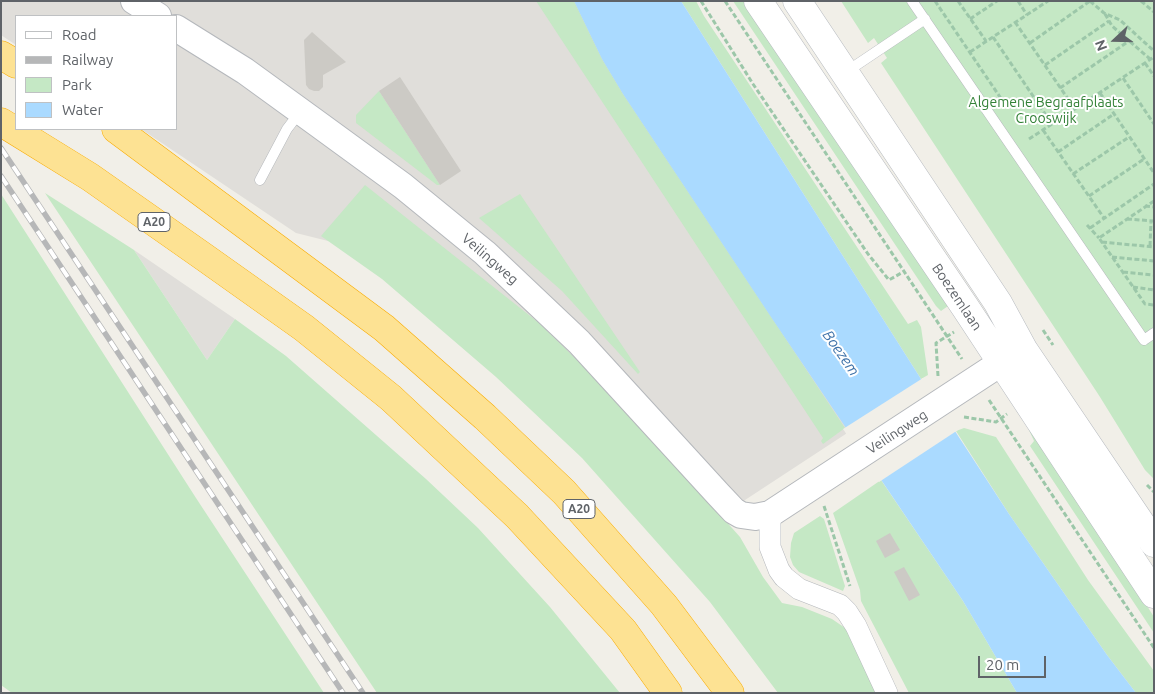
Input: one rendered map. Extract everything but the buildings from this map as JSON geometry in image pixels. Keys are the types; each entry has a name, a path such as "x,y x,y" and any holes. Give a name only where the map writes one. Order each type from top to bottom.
{"highway":[{"path":"1,55 15,63"},
{"name":"A20","path":"1,122 90,177 304,328 391,398 517,516 623,630 668,693"},
{"name":"A20","path":"117,130 406,346 564,492 664,605 730,693"}],"main road":[{"name":"Boezemlaan","path":"758,1 1012,356 1153,541"},
{"name":"Boezemlaan","path":"797,1 998,303 1012,356 1154,594"}],"street":[{"path":"134,1 156,15"},
{"name":"Veilingweg","path":"178,29 245,71 403,186 485,253 529,293 598,362 734,511 741,515 754,518 770,514 1012,356"},
{"path":"770,514 769,538 772,555 784,577 799,589 840,605 847,612 856,626 886,693"}],"lane":[{"path":"912,1 1144,340 1154,333"},
{"path":"845,73 925,19"},
{"path":"260,180 287,129 300,111"}],"path":[{"path":"701,1 753,84 868,254 889,280 903,272"},
{"path":"725,1 946,336 936,343 939,373 945,400 965,416 987,422 996,422 1001,418 1154,648"},
{"path":"958,1 986,41"},
{"path":"970,19 997,1"},
{"path":"1018,1 1027,15"},
{"path":"970,52 1048,1"},
{"path":"1030,43 1090,1 1104,14 1112,26 1150,59"},
{"path":"1143,2 1154,12"},
{"path":"1104,14 1120,20 1154,51"},
{"path":"1045,65 1109,21"},
{"path":"1016,22 1075,109"},
{"path":"993,37 1052,124"},
{"path":"1060,88 1129,41"},
{"path":"1029,139 1154,57"},
{"path":"1145,63 1154,76"},
{"path":"1122,78 1154,124"},
{"path":"1100,93 1154,173"},
{"path":"1058,152 1114,114"},
{"path":"1043,130 1104,218"},
{"path":"1073,174 1129,137"},
{"path":"1089,196 1144,159"},
{"path":"1090,228 1154,184"},
{"path":"1154,201 1099,238 1145,304 1154,305"},
{"path":"1145,206 1154,207"},
{"path":"1102,242 1152,246 1152,221 1127,219"},
{"path":"1112,257 1154,261"},
{"path":"1123,272 1154,275"},
{"path":"1133,287 1154,290"},
{"path":"824,506 851,592 847,612"}],"shaded area":[{"path":"1,1 619,1 864,422 684,540 360,249 296,233 142,130 178,130 178,15 15,15 15,44 1,35"},
{"path":"134,250 235,319 207,360"}],"green space":[{"path":"536,1 574,1 602,59 623,94 845,428 823,444 821,441 823,438"},
{"path":"681,1 696,1 704,16 908,324 917,320 921,327 928,375 921,379"},
{"path":"733,1 744,1 948,306 941,311 936,306"},
{"name":"Algemene Begraafplaats Crooswijk","path":"841,1 1154,1 1154,479 1145,470 1100,397 881,63 887,58 874,38 868,43"},
{"path":"379,91 440,185 437,185 356,123 356,115"},
{"path":"365,185 539,323 577,360 676,465 740,537 763,577 782,603 802,607 832,619 848,630 877,693 778,693 710,602 582,458 496,377 382,279 321,236"},
{"path":"45,193 134,250 207,360 235,319 286,356 426,479 478,528 550,607 620,693 377,693"},
{"path":"1,194 324,693 12,693 1,685"},
{"path":"520,194 640,372 638,374 562,291 479,218"},
{"path":"1034,427 1154,617 1154,633 1030,446 1034,441 1029,430"},
{"path":"964,428 996,437 1088,580 1154,671 1154,693 1136,693 1107,655 1009,514 956,431"},
{"path":"881,480 963,601 1017,693 909,693 861,601 860,590 833,513"},
{"path":"820,516 824,519 845,586 843,591 799,572 793,565 790,557 794,533"}],"water":[{"name":"Boezem","path":"574,1 681,1 1009,514 1107,655 1136,693 1017,693 963,601 623,94 602,59"}],"pier":[{"path":"923,378 958,430 879,482 843,429"}],"railway":[{"path":"1,148 363,693"},
{"path":"1,176 343,693"}]}
